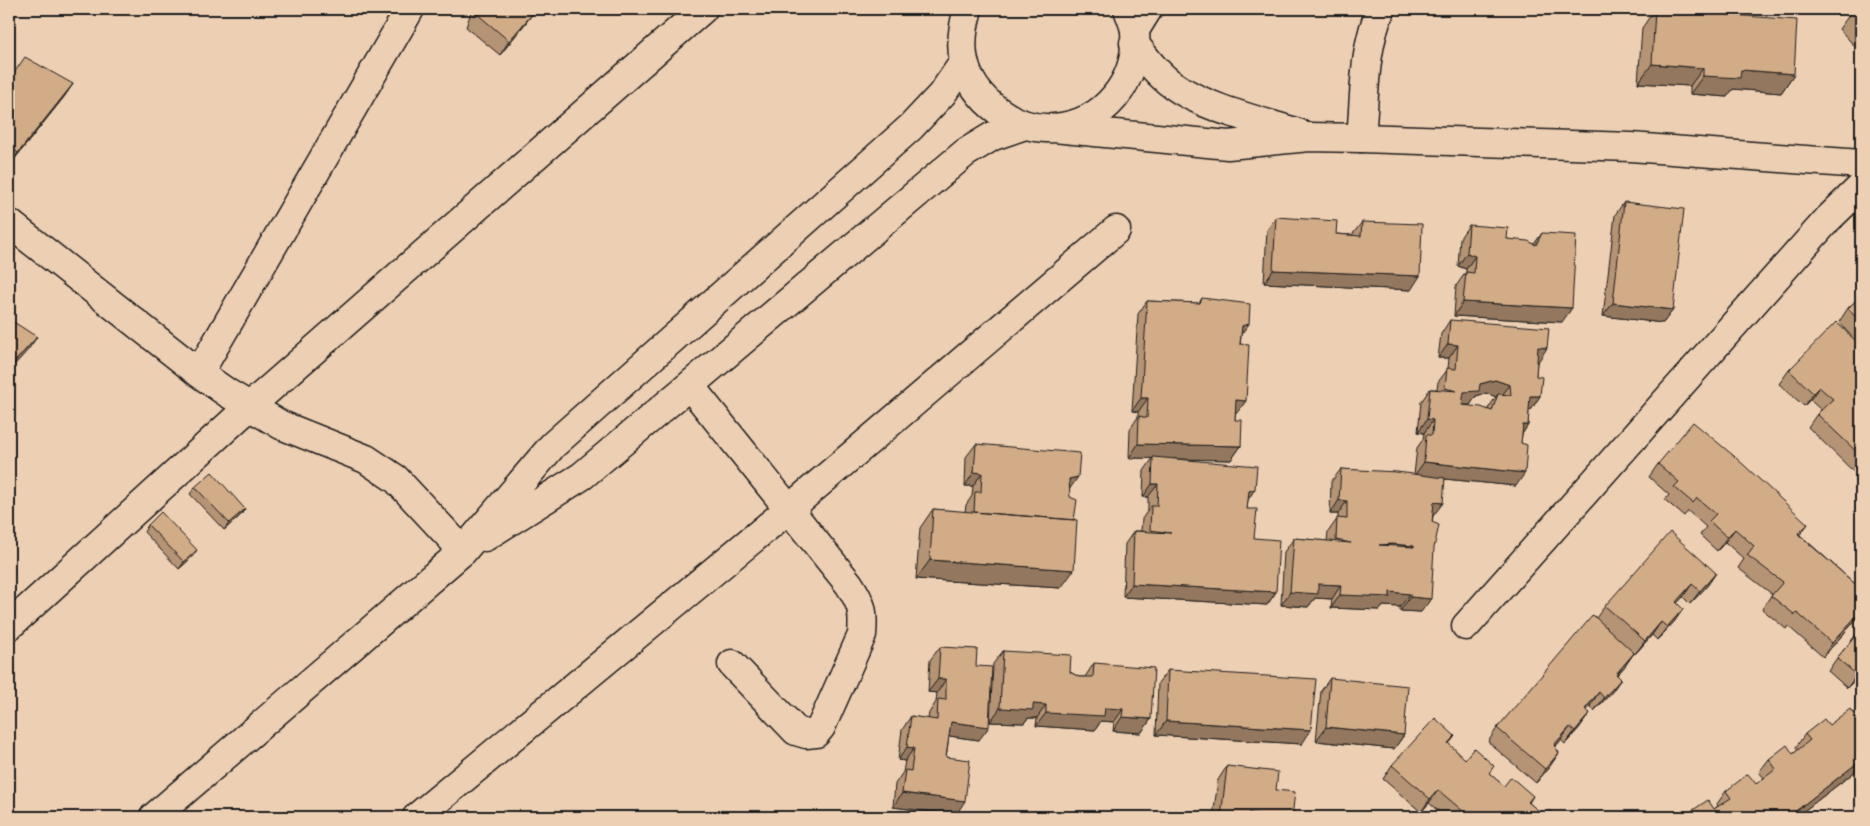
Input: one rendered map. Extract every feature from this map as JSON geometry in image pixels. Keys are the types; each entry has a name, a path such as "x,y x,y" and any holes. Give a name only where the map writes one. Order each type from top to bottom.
{"street":[{"path":"199,373 410,9"},
{"path":"9,626 250,406 703,9"},
{"path":"968,9 962,32 964,62 976,90 997,111 1026,125 1228,145 1309,137 1361,138 1631,147 1861,164"},
{"path":"1361,138 1368,54 1376,19 1381,9"},
{"path":"1136,22 1149,63 1172,85 1202,102 1309,137"},
{"path":"1054,128 1083,121 1109,104 1125,83 1134,57 1136,22"},
{"path":"463,551 554,445 911,127 942,94 964,62"},
{"path":"154,817 463,551 582,476 965,153 993,136 1026,125"},
{"path":"1466,626 1828,219 1861,188"},
{"path":"9,223 199,373 281,425 366,459 396,479 463,551"},
{"path":"417,817 789,509 1116,230"},
{"path":"690,386 849,584 861,602 862,635 822,727 816,733 806,734 796,731 732,664"}],"building":[{"path":"477,9 530,9 534,12 509,41 476,13"},
{"path":"1655,9 1797,20 1794,74 1741,70 1740,78 1703,76 1703,68 1652,64"},
{"path":"1854,9 1861,9 1861,20 1852,11"},
{"path":"25,57 73,84 18,153 9,144 9,80"},
{"path":"1624,202 1684,209 1673,310 1613,303"},
{"path":"1276,217 1337,221 1336,234 1361,236 1362,222 1422,224 1420,276 1273,270"},
{"path":"1469,225 1508,228 1507,239 1528,241 1536,245 1542,233 1576,235 1572,308 1463,302 1466,272 1474,273 1475,256 1467,253"},
{"path":"1861,296 1861,324 1848,308"},
{"path":"1202,298 1250,304 1249,324 1242,326 1240,344 1249,345 1246,401 1236,400 1235,420 1242,420 1241,446 1138,444 1139,416 1147,418 1148,398 1141,398 1147,301 1200,303"},
{"path":"9,319 37,337 9,368"},
{"path":"1450,320 1549,328 1547,348 1538,347 1536,376 1542,377 1540,396 1530,396 1528,425 1523,425 1521,443 1527,445 1525,473 1424,462 1426,435 1432,435 1433,420 1427,419 1430,389 1457,391 1445,388 1447,368 1456,369 1458,345 1448,344","holes":["1495,380 1510,385 1511,395 1498,394 1492,411 1481,407 1462,405 1464,392 1479,391 1480,384"]},
{"path":"1836,322 1861,346 1861,372 1855,378 1861,384 1861,456 1817,414 1833,399 1819,387 1813,393 1789,370"},
{"path":"1693,422 1734,456 1808,524 1798,534 1861,589 1861,611 1832,643 1796,612 1795,615 1771,596 1783,582 1747,555 1754,546 1735,529 1727,537 1709,521 1716,514 1697,498 1693,503 1674,487 1679,482 1658,464"},
{"path":"976,444 1080,453 1078,477 1069,479 1070,497 1077,500 1074,520 974,512 975,492 981,492 982,473 974,472"},
{"path":"1153,457 1257,466 1255,489 1249,491 1247,509 1257,509 1254,538 1279,540 1276,592 1132,584 1134,531 1171,533 1150,530 1151,506 1157,506 1158,484 1152,484"},
{"path":"1341,469 1397,472 1445,478 1443,503 1434,502 1432,522 1439,525 1434,548 1431,599 1410,597 1410,594 1390,592 1390,597 1340,595 1341,585 1318,584 1318,594 1290,592 1294,538 1351,543 1336,540 1337,518 1347,519 1347,501 1339,500","holes":["1392,544 1414,547 1379,545"]},
{"path":"212,472 245,509 229,523 195,487"},
{"path":"933,509 1077,520 1074,570 930,560"},
{"path":"161,512 197,550 184,562 148,525"},
{"path":"1670,532 1716,573 1700,591 1692,584 1676,602 1683,609 1667,627 1661,622 1645,641 1605,606"},
{"path":"1593,615 1634,653 1616,674 1621,679 1604,698 1599,692 1585,709 1590,713 1575,731 1570,727 1554,745 1559,753 1545,769 1497,728"},
{"path":"1861,629 1861,670 1857,675 1837,658"},
{"path":"940,647 977,649 976,666 992,667 989,727 951,722 946,757 970,760 965,801 902,793 905,770 911,771 914,748 907,747 911,716 937,720 938,699 946,700 946,679 938,679"},
{"path":"1003,651 1071,655 1070,672 1079,677 1093,677 1094,663 1154,668 1151,719 1122,717 1123,709 1105,708 1104,716 1046,713 1046,705 1033,704 1033,710 1000,708"},
{"path":"1168,670 1316,679 1311,730 1166,721"},
{"path":"1330,678 1408,686 1404,735 1326,727"},
{"path":"1850,709 1861,724 1861,760 1788,817 1693,817 1690,812 1708,800 1714,809 1731,798 1726,791 1748,774 1756,784 1776,769 1769,759 1787,745 1793,754 1810,740 1805,734 1824,719 1829,725"},
{"path":"1435,718 1455,736 1448,743 1465,759 1474,748 1494,766 1489,773 1504,786 1511,777 1533,796 1528,802 1545,816 1550,810 1558,817 1470,817 1438,790 1430,799 1392,765"},
{"path":"1227,766 1278,772 1276,790 1295,792 1292,817 1266,817 1266,815 1249,813 1249,817 1221,817"},
{"path":"877,813 919,817 876,817"}]}
